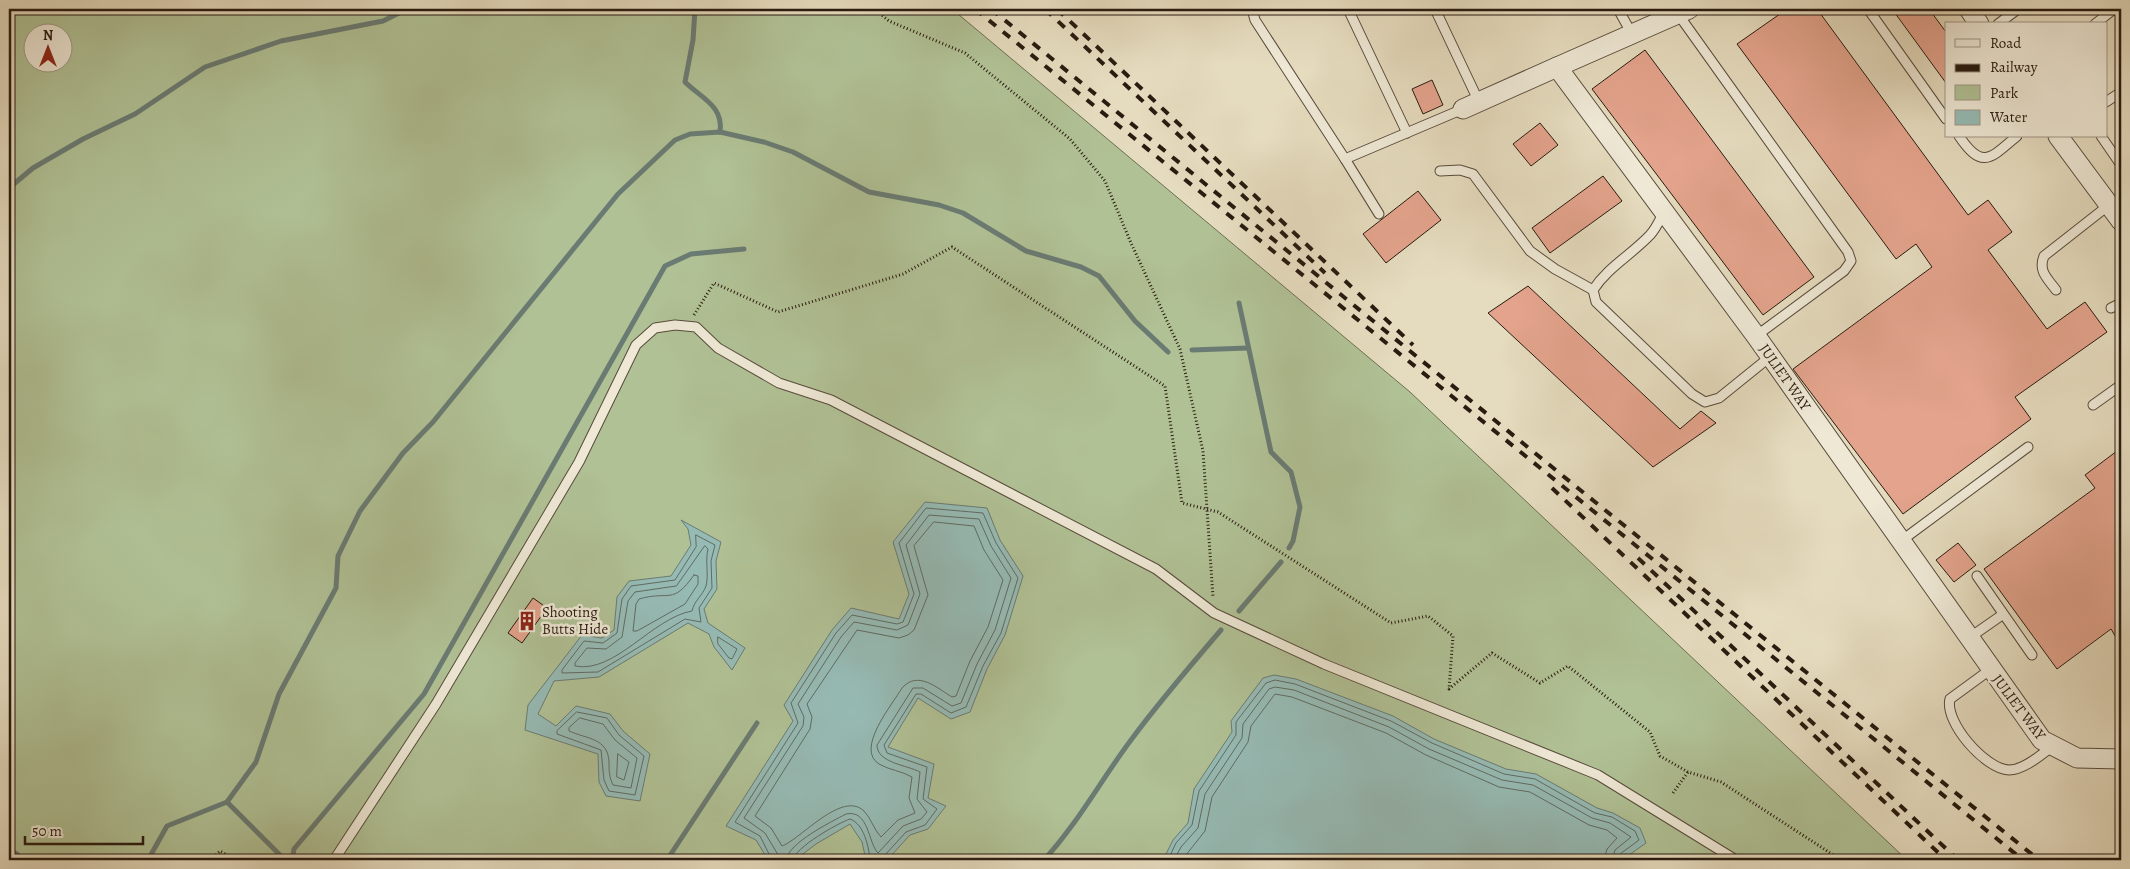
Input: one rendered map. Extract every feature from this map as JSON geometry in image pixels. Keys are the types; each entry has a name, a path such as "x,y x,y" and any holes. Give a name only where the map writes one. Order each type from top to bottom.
{"street":[{"path":"1969,9 1978,22"},
{"path":"1471,105 1684,11"},
{"name":"JULIET WAY","path":"1557,67 1771,356 2042,740 2077,758 2121,759"},
{"path":"2059,138 2121,221"}],"lane":[{"path":"1252,9 1255,20 1379,214"},
{"path":"1348,9 1407,133"},
{"path":"1344,159 1471,105 1435,9"},
{"path":"1618,9 1632,34"},
{"path":"1868,9 1945,118"},
{"path":"2001,22 2018,9"},
{"path":"2098,22 2114,9"},
{"path":"1684,11 1848,252 1850,261 1844,270 1756,336"},
{"path":"2108,101 2121,92"},
{"path":"1960,138 1970,152 1981,158 1994,156 2015,138"},
{"path":"2102,138 2121,165"},
{"path":"1440,171 1460,170 1474,174 1530,251 1555,269 1593,290 1596,302 1692,394 1705,402 1720,398 1771,356"},
{"path":"2056,290 2043,273 2041,267 2044,256 2109,205"},
{"path":"1593,290 1613,266 1651,234 1664,212"},
{"path":"2111,308 2121,303"},
{"path":"334,860 436,704 579,462 636,345 655,328 687,326 696,327 718,348 779,383 831,400 1156,569 1214,613 1324,664 1598,775 1736,860"},
{"path":"2093,405 2121,385"},
{"path":"1901,541 2028,447"},
{"path":"1977,576 2002,615 2032,655"},
{"path":"1969,638 2002,615"},
{"path":"1991,669 1950,699 1948,706 1951,716 1970,746 1988,761 2001,768 2012,770 2054,746"}],"path":[{"path":"874,9 888,21 964,53 1070,139 1105,181 1131,243 1180,349 1203,451 1214,613"},
{"path":"687,326 714,283 778,312 903,274 952,247 1165,386 1182,503 1218,512 1391,623 1428,616 1453,636 1450,689 1492,653 1540,683 1568,666 1650,732 1660,756 1688,772 1721,782 1841,860"},
{"path":"1672,793 1688,772"},
{"path":"211,860 220,851 237,860"}],"green space":[{"path":"9,9 952,9 1410,392 1907,860 9,860"}],"water":[{"path":"925,502 987,508 1000,540 1023,576 1005,635 987,669 970,712 951,719 918,698 888,747 934,764 928,798 946,806 928,829 910,835 887,860 866,860 862,842 850,824 816,844 795,860 768,860 756,840 726,826 793,721 784,705 832,630 851,608 899,619 909,594 893,542"},
{"path":"681,520 721,542 716,561 717,589 704,609 708,623 745,648 732,670 714,647 709,634 688,623 599,677 554,681 538,714 556,726 576,706 610,714 623,731 650,754 640,801 606,796 599,782 598,754 525,730 528,705 582,635 602,638 614,630 617,597 629,581 671,576 691,545 688,529"},
{"path":"1274,675 1296,679 1393,716 1434,739 1506,769 1536,774 1597,808 1613,813 1640,828 1646,843 1622,860 1163,860 1173,840 1188,823 1194,789 1232,732 1231,721 1263,678"}],"building":[{"path":"1787,9 1817,9 1968,215 1988,200 2012,232 1988,250 2047,329 2085,302 2107,332 2015,397 2031,419 1903,514 1793,369 1932,267 1916,244 1896,259 1737,44"},
{"path":"1892,9 1929,9 1945,31 1945,82"},
{"path":"1645,50 1814,277 1763,315 1592,89"},
{"path":"1432,80 1443,105 1423,114 1412,89"},
{"path":"1540,123 1558,145 1531,166 1513,144"},
{"path":"1603,176 1622,201 1550,253 1532,228"},
{"path":"1418,191 1441,220 1386,263 1363,234"},
{"path":"1528,286 1680,429 1701,411 1716,423 1653,467 1488,313"},
{"path":"2121,448 2121,646 2111,629 2057,669 1984,569 2095,488 2085,475"},
{"path":"1958,543 1976,565 1954,582 1936,560"},
{"name":"Shooting Butts Hide","path":"533,598 547,608 522,643 508,633"}],"waterway":[{"path":"9,188 33,168 83,139 135,114 205,67 281,41 383,21 407,9"},
{"path":"695,9 693,40 685,82 715,109 720,123 720,132"},
{"path":"148,860 167,826 227,802 256,762 279,694 336,588 338,556 360,511 403,453 433,422 618,194 675,140 690,134 720,132 764,142 793,152 869,192 939,205 963,213 1026,251 1081,267 1099,276 1135,321 1168,352"},
{"path":"292,860 294,849 424,694 665,266 691,254 744,249"},
{"path":"1239,303 1271,452 1291,472 1300,507 1293,541 1289,548"},
{"path":"1192,350 1248,348"},
{"path":"1239,611 1281,562"},
{"path":"1044,860 1068,831 1142,726 1221,630"},
{"path":"667,860 757,723"},
{"path":"227,802 285,860"},
{"path":"9,850 17,854"}],"railway":[{"path":"975,9 2023,860"},
{"path":"991,9 1579,489 2039,860"},
{"path":"1045,9 1325,273"},
{"path":"1057,9 1413,345"},
{"path":"1552,488 1946,860"},
{"path":"1638,558 1958,860"}],"place":[{"name":"Shooting Butts Hide","path":"527,621"}]}
